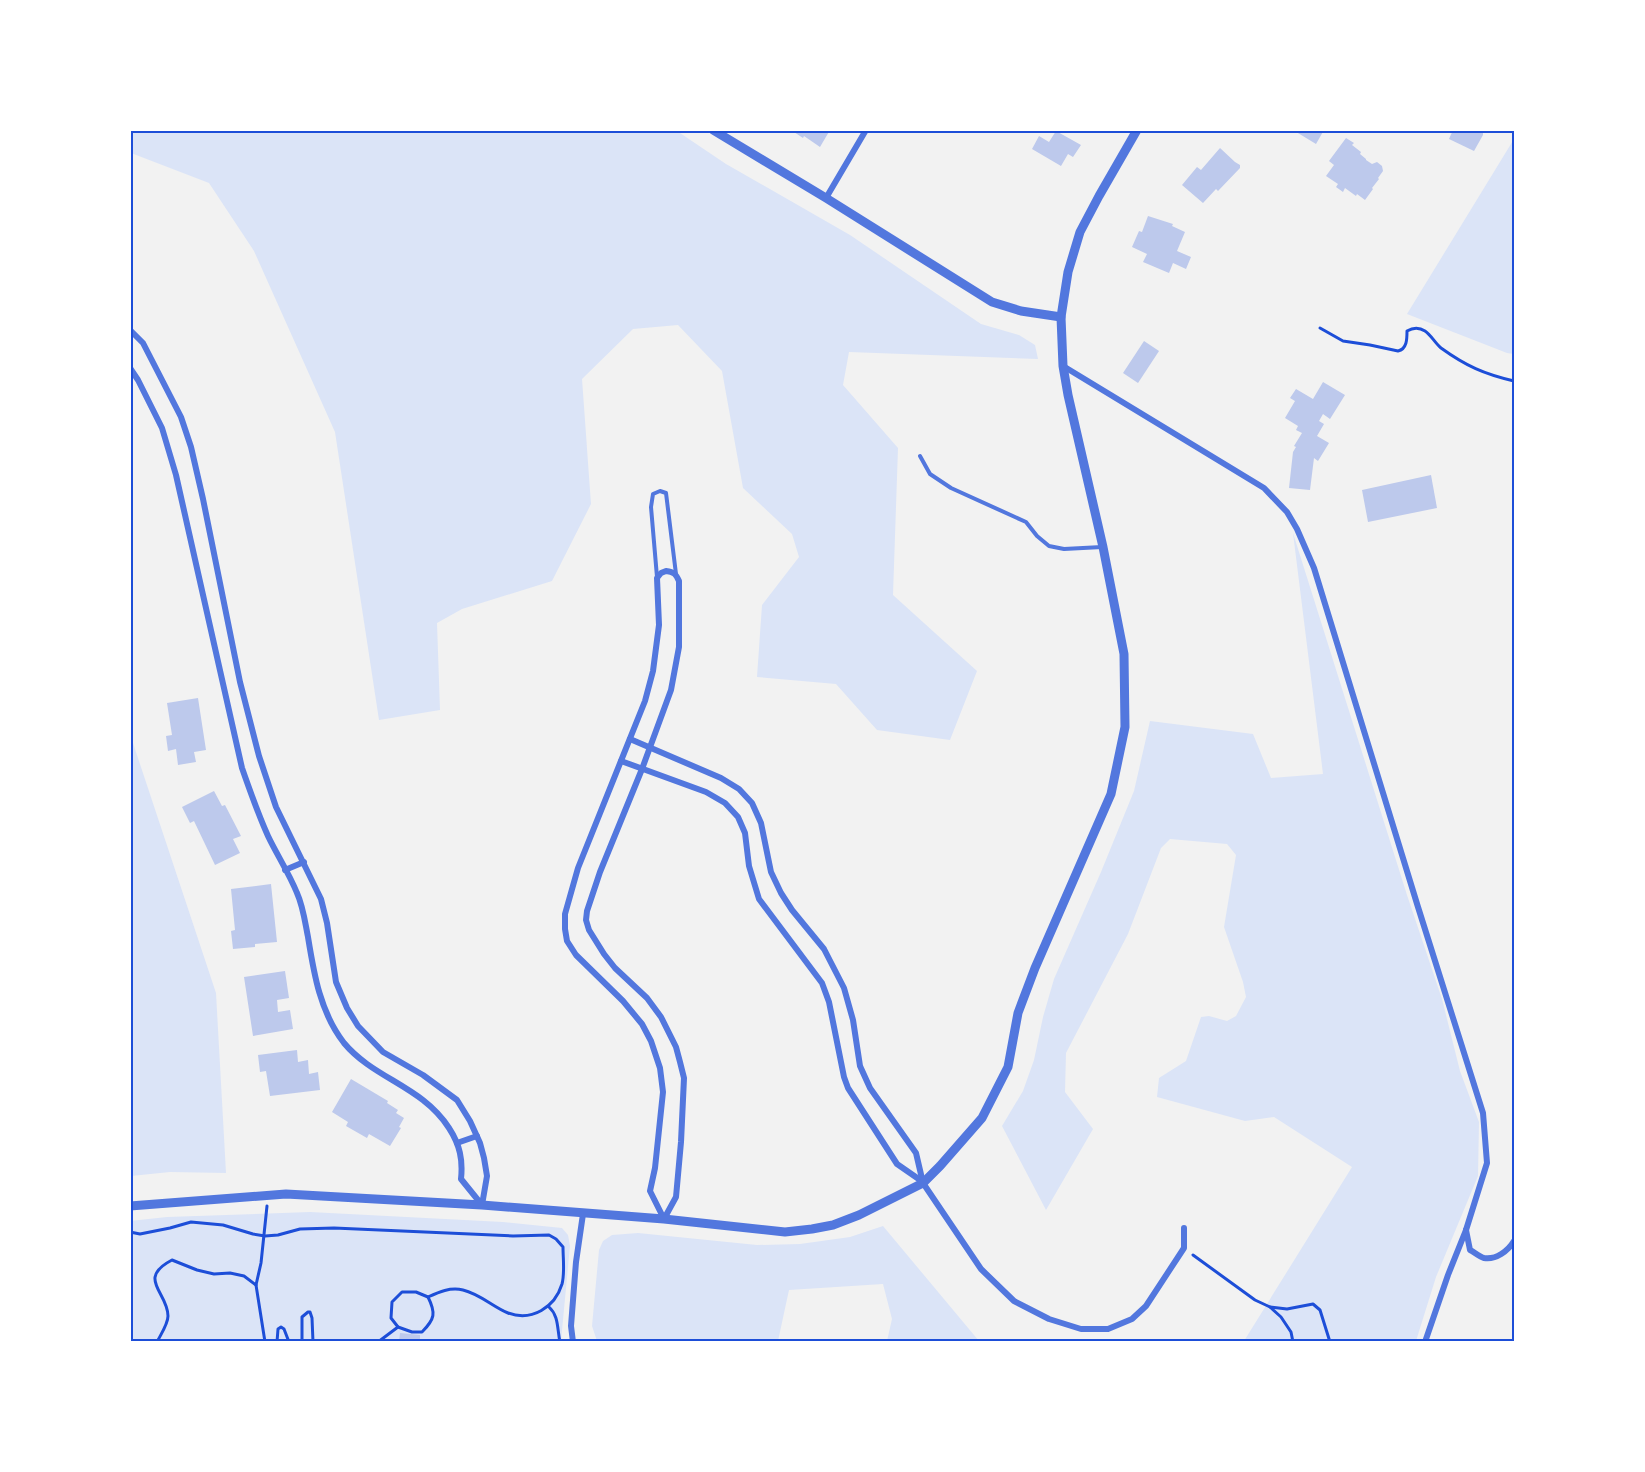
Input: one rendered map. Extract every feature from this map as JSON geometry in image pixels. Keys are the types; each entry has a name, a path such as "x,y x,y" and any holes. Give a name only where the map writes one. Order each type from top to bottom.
{"street":[{"path":"713,130 992,302 1021,311 1061,317"},
{"path":"826,198 866,130"},
{"path":"130,1206 286,1194 482,1205 664,1219 785,1232 833,1225 859,1215 923,1183 940,1166 981,1118 1008,1067 1018,1013 1111,794 1125,727 1124,654 1103,547 1074,426 1063,366 1061,317 1068,272 1080,232 1137,130"},
{"path":"130,330 143,343 181,417 191,447 236,662 259,756 276,807 321,899 336,982 346,1008 358,1026 383,1052 423,1075 457,1100 477,1136 484,1158 487,1176 482,1205"},
{"path":"1063,366 1264,488 1287,512 1314,568 1483,1113 1487,1163 1466,1230 1425,1341"},
{"path":"130,368 162,428 176,475 242,768 254,804 297,893 304,918 316,986 322,1004 336,1032 346,1045 372,1068 429,1104 443,1119 457,1143 462,1159 461,1179 482,1205"},
{"path":"671,571 676,574 679,581 679,647 671,690 586,911 589,930 604,954 615,968 647,998 661,1017 676,1047 680,1062 684,1078 676,1197 664,1219 650,1191 655,1168 663,1092 660,1068 651,1041 642,1024 623,1001 576,955 567,941 565,914 579,868 645,701 653,671 658,626 657,578 662,573 671,571"},
{"path":"630,739 721,778 739,789 752,803 761,823 771,872 792,910 824,949 844,987 865,1076 870,1088 916,1153 923,1183"},
{"path":"621,761 706,792 725,803 738,817 745,833 749,866 759,899 822,983 829,1002 848,1088 897,1164 923,1183 981,1269 1014,1301 1049,1319 1081,1329 1108,1329 1132,1319 1146,1306 1184,1248 1184,1228"},
{"path":"285,870 304,862"},
{"path":"457,1143 477,1136"},
{"path":"573,1341 571,1326 576,1262 583,1214"},
{"path":"1466,1230 1470,1250 1483,1258 1496,1257 1515,1242"}],"lane":[{"path":"920,456 930,474 951,488 1026,522 1049,546 1064,549 1103,547"},
{"path":"657,578 651,507 653,494 660,491 666,493 676,574"}],"path":[{"path":"1320,328 1343,341 1398,351 1406,342 1407,331 1419,328 1425,331 1440,347 1465,364 1493,376 1515,381"},
{"path":"265,1341 256,1285 265,1236 267,1196"},
{"path":"130,1232 140,1234 191,1222 223,1225 265,1236 300,1229 334,1228 513,1236 549,1235 563,1247 562,1284 549,1307 527,1317 509,1314 463,1290 448,1289 428,1296 417,1292 402,1292 392,1302 391,1318 398,1327 412,1332 422,1332 432,1323 432,1305 428,1296"},
{"path":"1184,1248 1255,1300 1270,1307 1281,1317 1291,1332 1293,1341"},
{"path":"157,1341 169,1319 165,1303 154,1282 166,1263 172,1260 214,1274 238,1274 256,1285"},
{"path":"1270,1307 1287,1309 1313,1304 1320,1310 1330,1341"},
{"path":"549,1307 554,1311 558,1323 560,1341"},
{"path":"302,1341 302,1317 308,1312 312,1318 311,1339 313,1341"},
{"path":"277,1341 278,1329 281,1327 289,1341"},
{"path":"378,1341 398,1327"}],"shaded area":[{"path":"130,131 677,131 726,164 850,235 981,324 1019,335 1035,345 1038,359 849,352 843,385 898,448 893,595 977,671 950,740 877,730 836,684 757,677 762,605 799,557 792,534 743,488 722,371 678,325 633,329 582,379 591,504 552,581 462,609 437,623 440,710 379,720 335,432 254,251 209,183 131,153"},
{"path":"1514,139 1514,354 1407,314"},
{"path":"1293,533 1442,999 1460,1071 1479,1122 1478,1176 1436,1277 1416,1341 1244,1341 1352,1167 1274,1117 1245,1121 1157,1097 1159,1078 1186,1061 1201,1017 1209,1016 1227,1021 1236,1016 1246,997 1224,927 1236,855 1227,844 1170,839 1161,848 1128,934 1066,1053 1065,1092 1093,1129 1046,1210 1002,1126 1023,1091 1034,1060 1054,979 1134,791 1150,721 1253,734 1271,778 1323,774"},
{"path":"130,734 216,993 226,1173 170,1172 131,1176"},
{"path":"310,1212 503,1222 562,1228 568,1235 570,1246 561,1341 131,1341 130,1221 167,1217"},
{"path":"883,1226 979,1341 887,1341 892,1319 883,1284 789,1290 778,1341 597,1341 592,1326 599,1250 603,1241 612,1235 638,1233 757,1245 800,1244 850,1237"}],"building":[{"path":"791,130 830,130 820,147"},
{"path":"1293,130 1324,130 1316,144"},
{"path":"1453,130 1483,130 1483,135 1474,151 1449,139"},
{"path":"1056,131 1081,145 1073,157 1068,154 1061,166 1032,149 1039,136 1049,142"},
{"path":"1346,138 1354,143 1352,145 1361,152 1360,154 1366,160 1372,164 1377,162 1382,166 1383,171 1379,179 1365,200 1345,188 1343,192 1336,187 1338,184 1326,176 1334,165 1329,161"},
{"path":"1220,148 1240,165 1240,168 1203,203 1182,185 1197,167 1201,170"},
{"path":"1148,216 1173,224 1172,226 1185,232 1177,251 1191,257 1186,269 1173,263 1169,273 1143,262 1147,254 1132,247 1139,231 1142,232"},
{"path":"1144,341 1159,351 1138,383 1123,373"},
{"path":"1323,382 1345,395 1330,419 1323,414 1319,421 1324,424 1317,436 1329,443 1318,461 1314,458 1310,490 1289,488 1293,452 1296,447 1294,446 1302,433 1296,430 1298,426 1285,418 1295,401 1290,398 1296,389 1313,399"},
{"path":"1431,475 1437,508 1368,522 1362,490"},
{"path":"198,698 206,750 194,752 196,762 178,765 176,749 168,751 166,736 172,735 167,703"},
{"path":"214,791 222,806 225,805 241,836 233,839 240,853 215,865 194,821 190,823 182,807"},
{"path":"271,884 277,942 233,949 231,931 235,930 231,889"},
{"path":"285,971 289,998 277,1000 278,1012 290,1010 293,1029 253,1036 244,977"},
{"path":"297,1050 298,1062 308,1060 309,1074 318,1072 320,1090 270,1096 266,1071 260,1072 258,1055"},
{"path":"351,1079 388,1101 387,1103 398,1110 396,1113 404,1118 390,1146 369,1134 367,1138 346,1126 348,1122 332,1112"},
{"path":"400,1333 420,1335 420,1342 399,1342"}]}
